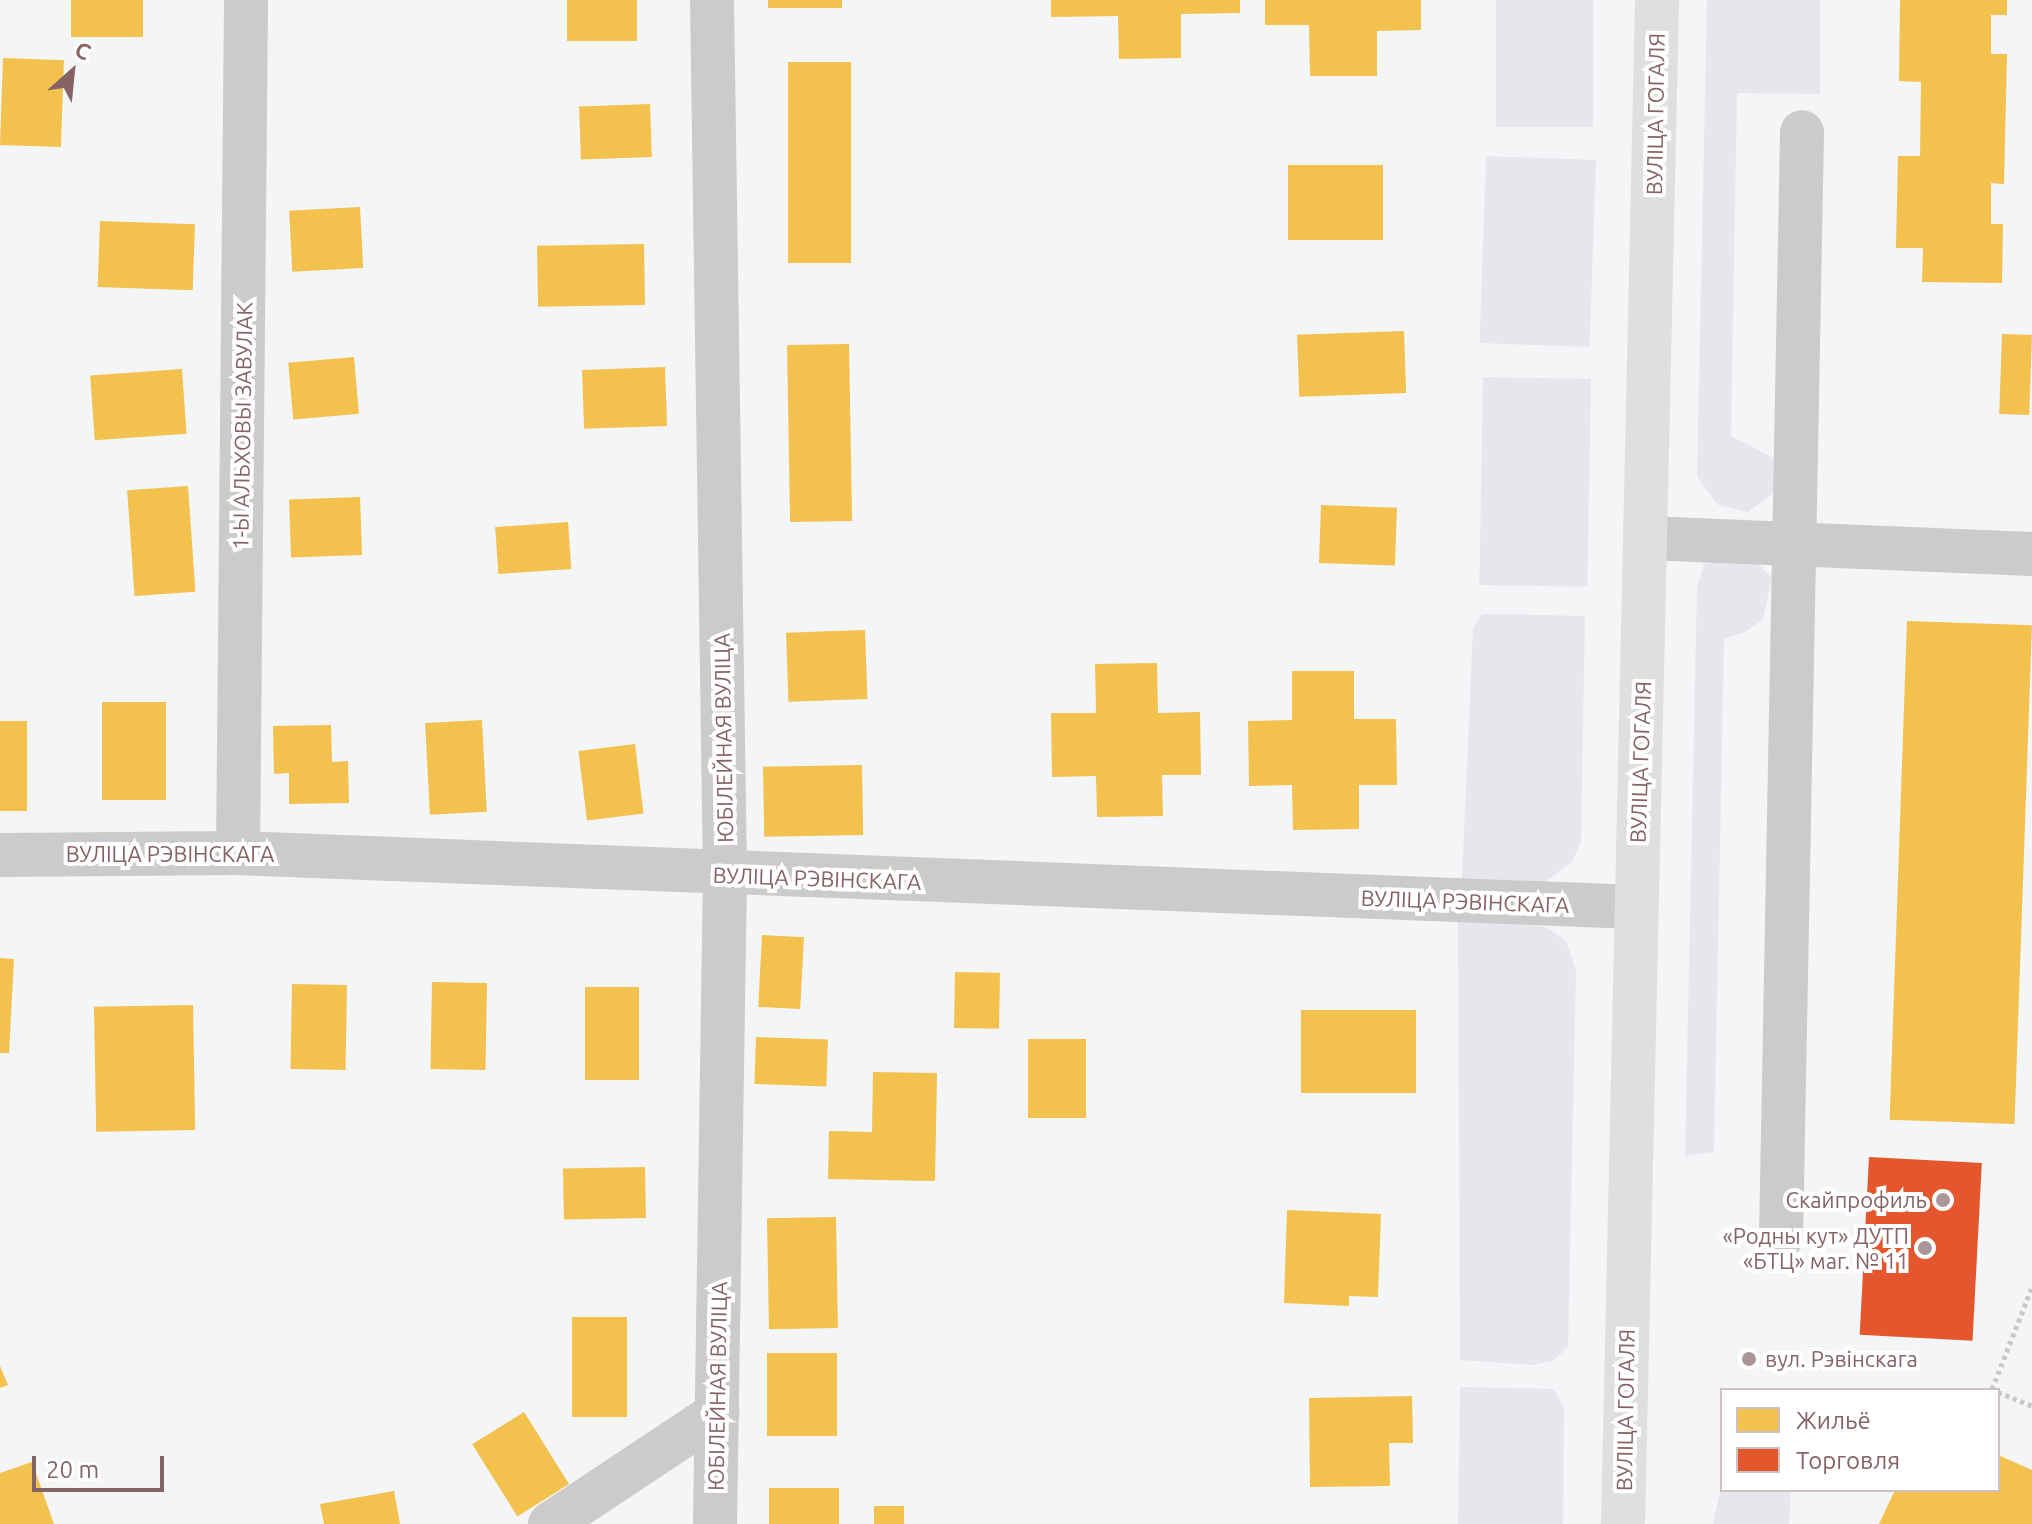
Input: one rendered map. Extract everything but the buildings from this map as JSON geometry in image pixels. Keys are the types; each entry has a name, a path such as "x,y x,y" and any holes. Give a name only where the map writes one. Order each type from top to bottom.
{"main road":[{"name":"ВУЛІЦА ГОГАЛЯ","path":"1623,1524 1657,0"}],"street":[{"name":"1-Ы АЛЬХОВЫ ЗАВУЛАК","path":"238,853 246,0"},
{"name":"ЮБІЛЕЙНАЯ ВУЛІЦА","path":"712,0 725,874 715,1524"},
{"path":"1781,1238 1802,132"},
{"path":"1647,538 2032,554"},
{"name":"ВУЛІЦА РЭВІНСКАГА","path":"0,855 238,853 1635,907"},
{"path":"550,1524 717,1413"}],"path":[{"path":"1994,1388 2032,1287"},
{"path":"2000,1393 2032,1406"}],"shaded area":[{"path":"1496,0 1593,0 1593,127 1496,127"},
{"path":"1707,0 1820,0 1820,94 1737,93 1731,436 1774,458 1774,493 1748,512 1718,505 1697,476"},
{"path":"1486,156 1596,160 1589,347 1480,343"},
{"path":"1483,377 1591,379 1587,587 1479,585"},
{"path":"1724,554 1752,557 1772,578 1763,619 1744,633 1724,638 1714,1152 1685,1156 1697,587 1704,564"},
{"path":"1482,614 1585,616 1581,841 1572,862 1544,882 1462,878 1473,629"},
{"path":"1458,919 1545,927 1566,941 1576,971 1568,1347 1553,1361 1532,1365 1460,1360"},
{"path":"1460,1387 1554,1389 1564,1408 1563,1524 1458,1524"},
{"path":"1720,1491 1791,1492 1789,1524 1713,1524"}],"place":[{"name":"Скайпрофиль","path":"1943,1200"},
{"name":"«Родны кут» ДУТП «БТЦ» маг. № 11","path":"1925,1248"},
{"name":"вул. Рэвінскага","path":"1749,1359"}]}
